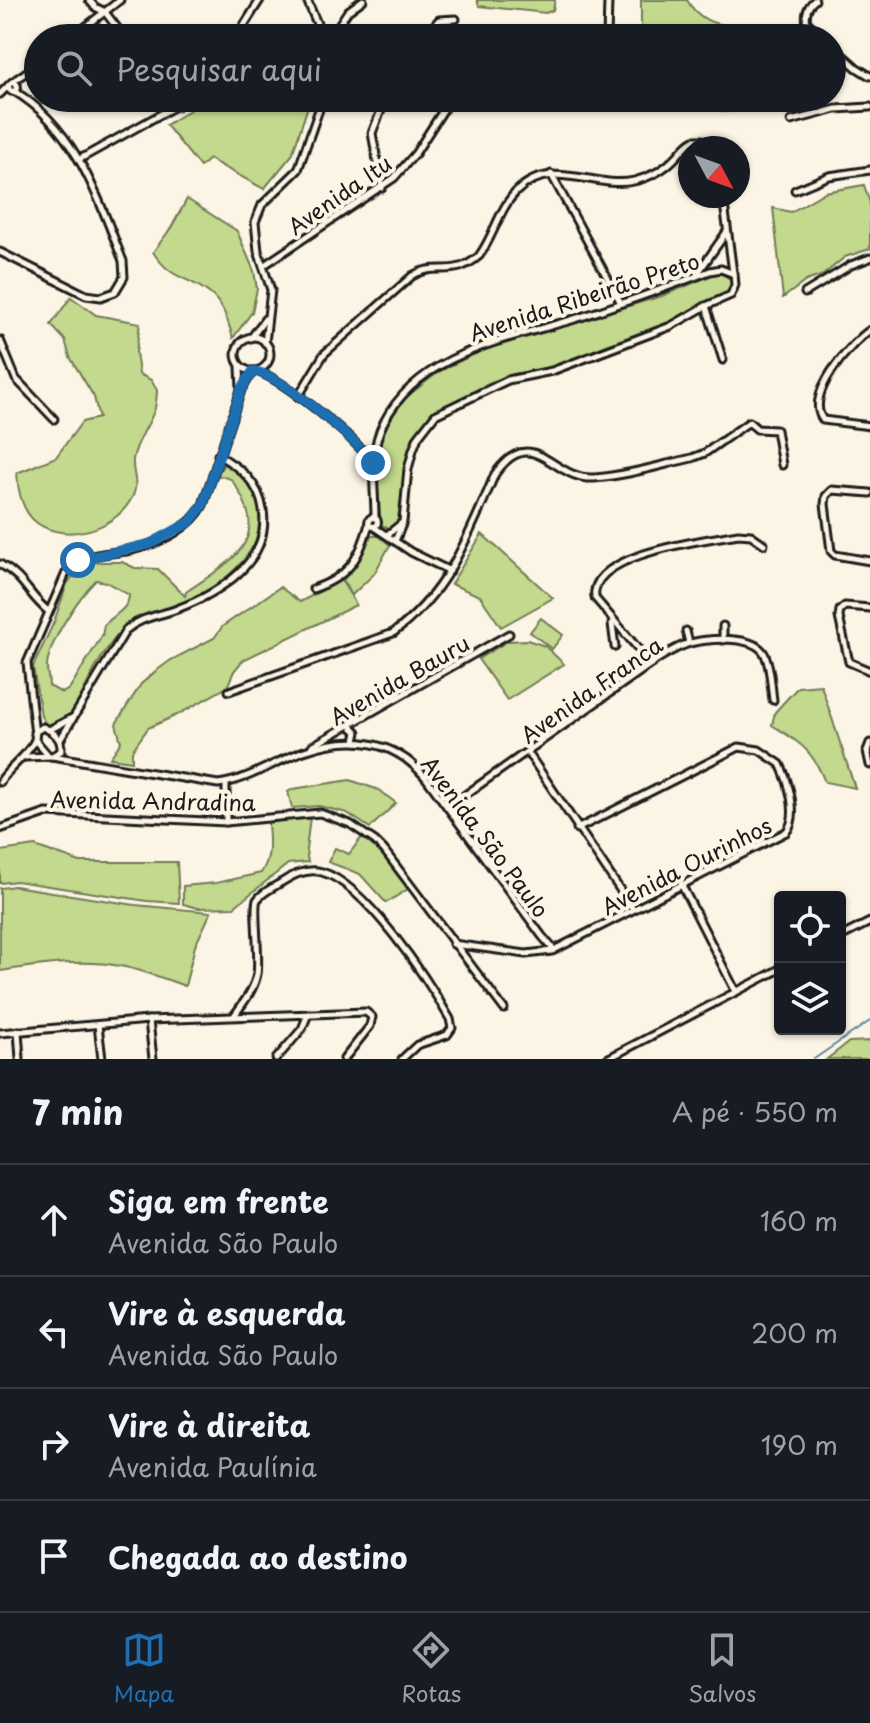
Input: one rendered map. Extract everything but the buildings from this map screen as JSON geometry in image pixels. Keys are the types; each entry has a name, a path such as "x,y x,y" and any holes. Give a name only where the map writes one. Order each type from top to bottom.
{"street":[{"path":"89,0 114,24"},
{"path":"89,24 120,0"},
{"path":"245,24 260,0"},
{"path":"307,0 317,24"},
{"path":"338,24 348,11 363,0"},
{"path":"607,24 608,0"},
{"path":"807,22 807,9 815,0"},
{"path":"105,12 106,1"},
{"path":"435,24 439,20 456,19"},
{"path":"846,58 870,76"},
{"path":"0,94 13,87 24,75"},
{"path":"13,87 24,97"},
{"path":"846,110 870,107"},
{"path":"0,252 86,295 101,297 115,292 124,277 123,261 80,159 55,125 41,112"},
{"path":"80,159 166,112"},
{"path":"274,379 267,364 270,353 265,343 271,290 255,234 258,211 298,170 318,112"},
{"path":"380,112 372,133 382,188"},
{"name":"Avenida Itu","path":"263,266 382,188 408,164 442,112"},
{"path":"791,121 824,112"},
{"path":"298,397 324,354 421,270 452,270 472,262 486,247 517,190 551,174 623,183 660,171 678,155"},
{"path":"795,190 829,176 870,170"},
{"path":"551,174 621,303"},
{"path":"724,208 734,274"},
{"path":"694,277 709,261 726,233"},
{"path":"805,293 851,265 870,258"},
{"name":"Avenida Ribeirão Preto","path":"313,589 331,583 350,569 373,523 373,463 382,424 399,399 423,379 460,354 721,269 734,274 735,285 731,295 671,326 552,371 508,380 435,415 418,437 413,450 403,522 395,541"},
{"path":"706,306 723,360"},
{"path":"241,390 237,350 266,318"},
{"path":"870,330 856,340 831,372 818,405 818,413 823,420 870,426"},
{"path":"251,338 265,343"},
{"path":"0,340 16,379 54,419"},
{"path":"218,455 242,470 258,492 264,518 263,533 254,556 232,579 199,600 134,623 118,641 60,740 61,748 57,755 50,756 35,737 26,669 66,573 78,560 150,544 195,518 203,505 218,455 241,390 255,371 267,364"},
{"path":"240,365 274,379 359,445 377,442"},
{"path":"229,691 393,633 430,598 450,571 495,474 515,455 526,452 539,454 577,476 594,478 692,458 705,453 749,422 757,429 776,430 782,465"},
{"path":"354,440 373,463"},
{"path":"870,493 832,490 828,492 825,504 830,545 835,555 870,561"},
{"path":"385,533 403,522"},
{"path":"373,523 395,541 450,571"},
{"path":"651,664 595,598 595,585 611,570 653,550 738,534 751,535 764,544"},
{"path":"0,564 19,576 48,611"},
{"path":"870,608 845,606 840,610 839,617 847,659 854,666 870,671"},
{"path":"611,620 615,647"},
{"path":"723,626 723,640"},
{"path":"686,631 689,643"},
{"name":"Avenida Bauru","path":"304,751 509,634"},
{"name":"Avenida Franca","path":"448,807 651,664 689,643 723,640 746,642 763,652 773,700"},
{"path":"34,712 60,740"},
{"path":"0,782 25,757 39,728 76,716"},
{"path":"349,727 357,732 353,741 346,736 349,727"},
{"name":"Avenida São Paulo","path":"25,757 50,756 203,782 226,783 304,751 353,741 380,745 404,756 422,772 554,950"},
{"path":"870,743 867,751 870,765"},
{"name":"Avenida São Paulo","path":"61,748 80,762"},
{"name":"Avenida Ourinhos","path":"453,944 526,954 554,950 790,828 792,810 780,764 770,756 748,748 733,748 577,829"},
{"path":"528,753 633,909"},
{"path":"226,783 226,822"},
{"name":"Avenida Andradina","path":"0,828 46,813 226,822 320,813 350,824 384,850 504,1009"},
{"path":"234,1016 255,983 258,971 257,900 294,874 322,872 343,883 373,911 416,967 450,1019 452,1028 447,1035 417,1045 402,1059"},
{"path":"681,884 736,992"},
{"path":"846,934 870,922"},
{"name":"Avenida São Paulo","path":"540,953 542,936"},
{"path":"607,1059 774,972"},
{"path":"0,1033 149,1020 369,1013 372,1017 370,1026 344,1059"},
{"path":"276,1059 302,1029 308,1014"},
{"path":"149,1020 153,1059"},
{"path":"98,1025 102,1059"},
{"path":"18,1031 20,1059"}],"green space":[{"path":"477,0 555,0 553,10 546,13 479,6"},
{"path":"641,0 687,0 707,20 721,24 641,24"},
{"path":"187,112 306,112 292,155 264,189 209,159 200,167 166,125"},
{"path":"864,185 870,203 870,249 845,257 823,275 806,281 783,298 773,208 791,212 825,192"},
{"path":"187,199 237,231 254,271 257,289 252,312 233,338 225,314 214,297 173,273 153,252"},
{"path":"720,272 731,280 732,287 728,294 707,301 676,321 553,367 491,382 436,411 426,421 412,447 406,465 397,524 391,529 381,525 376,470 381,437 389,418 405,398 440,371 482,350 662,296"},
{"path":"71,297 96,315 140,323 136,352 139,374 151,380 157,390 155,408 134,453 136,485 130,501 122,511 100,526 61,532 37,523 28,513 18,486 17,473 56,457 82,422 99,418 94,397 70,357 65,340 51,325"},
{"path":"224,464 229,465 242,474 255,491 260,511 259,529 253,546 242,562 212,588 178,605 132,621 106,651 72,715 53,727 46,725 41,716 33,667 67,584 89,562 122,562 135,568 158,569 185,596 186,592 232,558 243,546 248,533 249,518 244,500 231,479 217,475","holes":["96,580 129,595 128,600 124,608 104,625 102,636 69,689 62,693 49,686 47,667 53,645 73,608 89,588"]},
{"path":"482,534 553,598 501,627 480,596 451,584"},
{"path":"371,536 379,536 390,545 374,574 351,596 343,580 359,560"},
{"path":"341,580 356,605 243,660 227,687 148,728 132,751 132,761 110,758 121,742 116,724 141,684 171,660 214,638 223,626 280,587 300,602"},
{"path":"541,618 563,635 552,649 530,632"},
{"path":"527,640 545,646 564,664 507,700 478,659 508,641"},
{"path":"821,685 855,788 825,782 804,748 772,725 775,712 798,687"},
{"path":"350,780 379,790 396,803 370,828 347,813 319,806 292,808 288,792 293,789"},
{"path":"310,817 306,850 308,862 288,864 234,907 198,908 183,904 183,886 216,883 261,873 268,855 268,822"},
{"path":"362,837 382,854 408,889 386,903 360,874 328,862 335,848 349,854"},
{"path":"35,846 80,862 177,862 179,903 16,881 0,883 0,851"},
{"path":"14,886 135,905 211,912 195,946 185,986 110,964 78,963 0,971 0,888"},
{"path":"870,1041 870,1059 827,1059 849,1042"}],"waterway":[{"path":"814,1059 870,1021"}],"route":[{"path":"78,560 86,556 134,550 176,531 195,518 203,505 241,390 253,371 274,379 298,397 354,440 373,463"}]}
